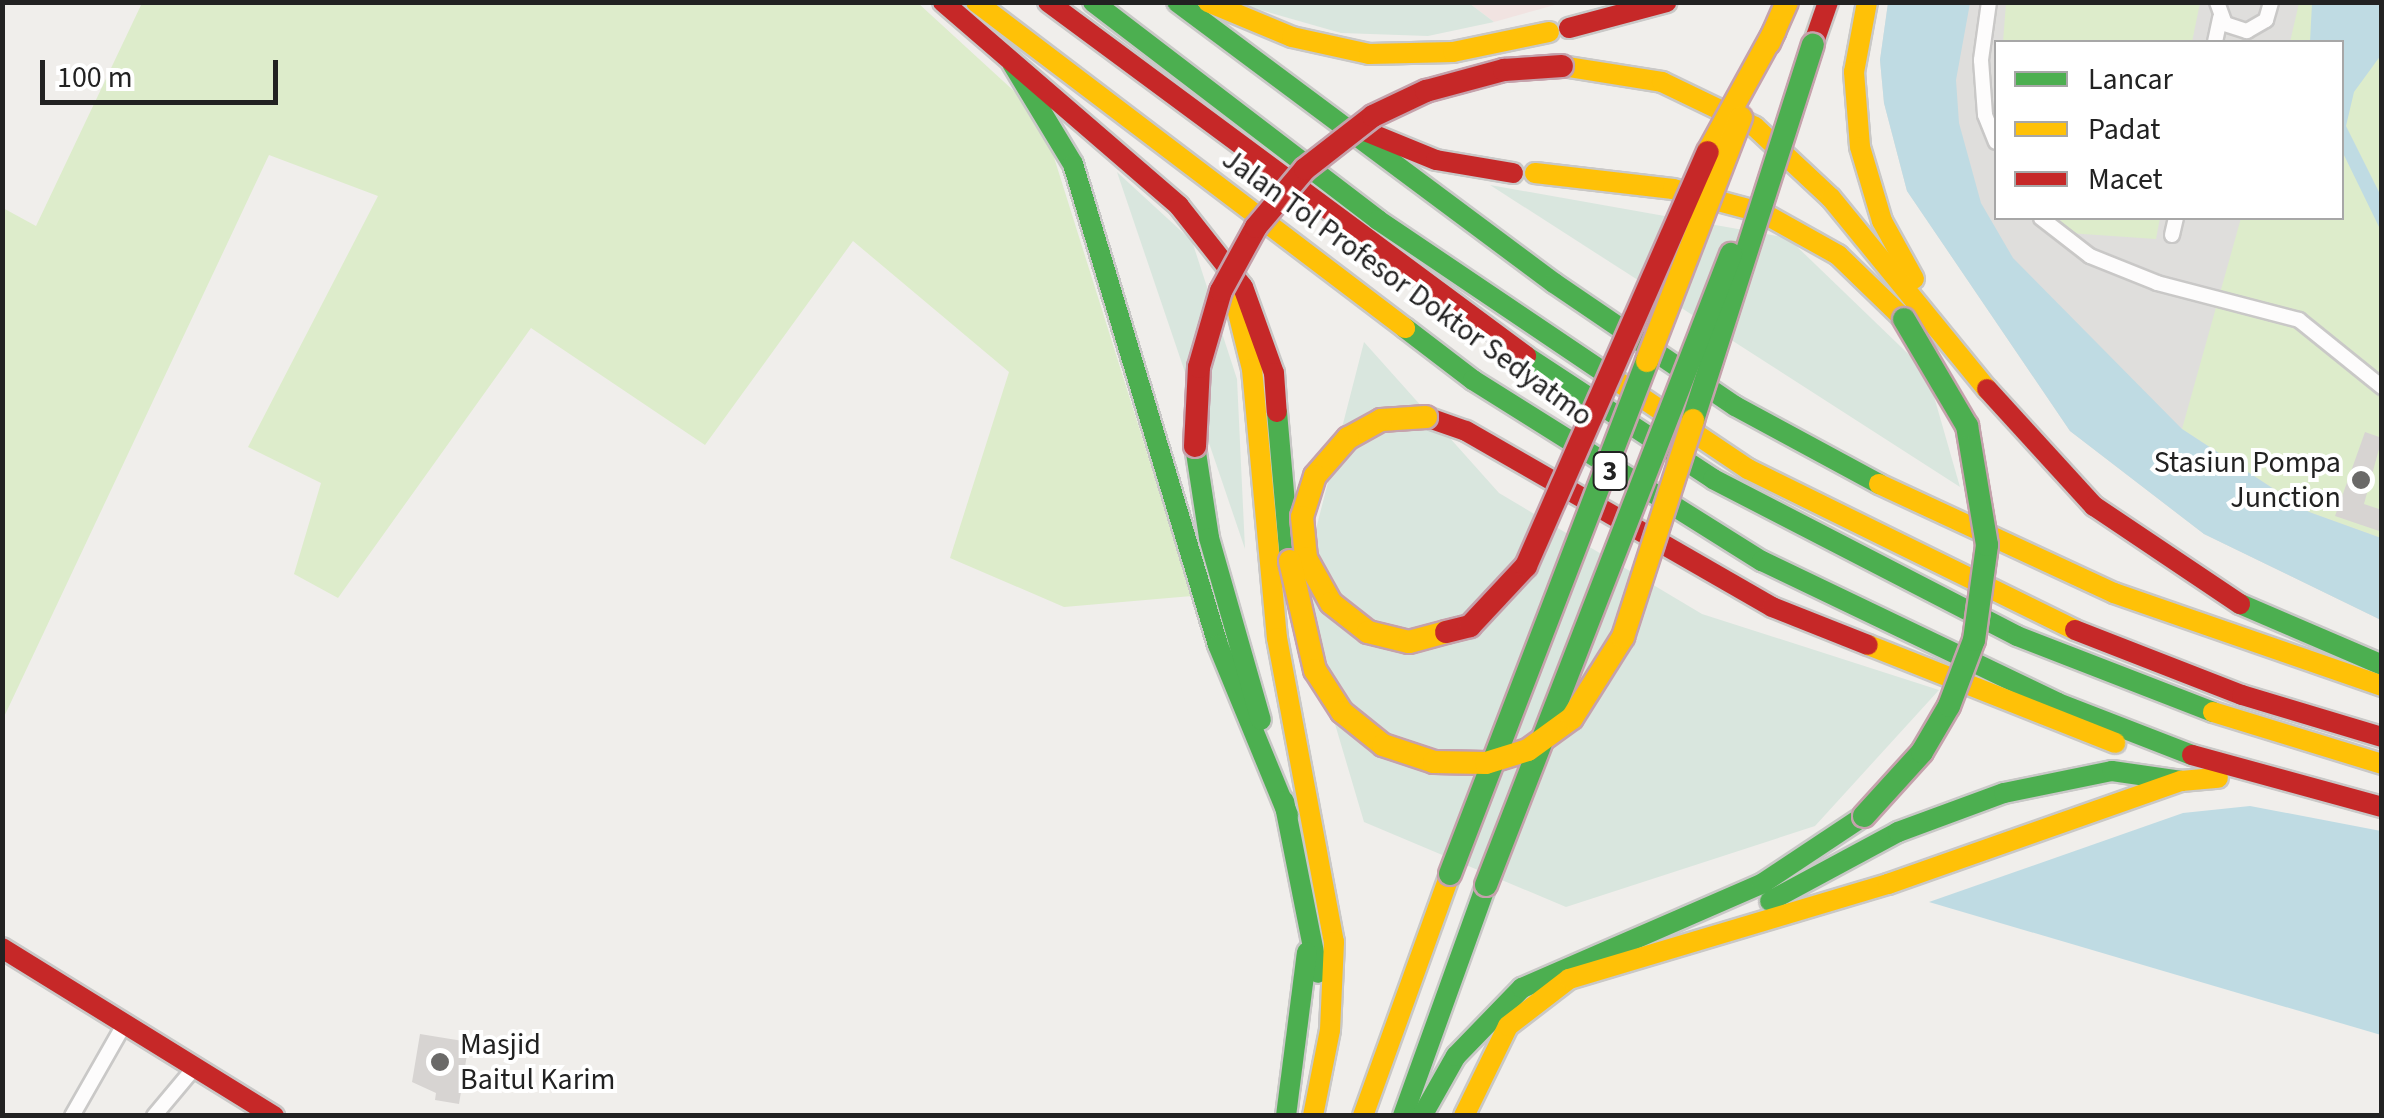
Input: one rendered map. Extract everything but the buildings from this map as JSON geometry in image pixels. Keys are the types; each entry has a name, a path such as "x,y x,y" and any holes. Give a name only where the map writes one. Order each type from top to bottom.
{"main road":[{"path":"943,2 1179,206 1226,264 1269,346 1290,562 1315,670 1342,712 1383,744 1434,762 1486,763 1528,750 1572,718 1622,636 1828,2"},
{"name":"Jalan Tol Profesor Doktor Sedyatmo","path":"976,2 1474,380 1656,499 1881,622 2058,704 2180,752 2382,807"},
{"name":"Jalan Tol Profesor Doktor Sedyatmo","path":"1048,2 1504,342 1714,479 2017,636 2226,717 2382,764"},
{"name":"Jalan Tol Profesor Doktor Sedyatmo","path":"1093,2 1378,220 1748,469 2048,620 2242,695 2382,737"},
{"path":"1177,2 1554,283 1735,406 1845,468 2114,592 2382,686"},
{"path":"1208,2 1292,37 1368,54 1453,52 1667,2"},
{"path":"1363,1116 1450,874 1787,2"},
{"path":"1867,2 1854,94 1872,198 1906,266 2006,413"},
{"path":"1775,30 1704,158 1526,566 1470,626 1409,642 1368,632 1331,604 1310,570 1302,516 1315,476 1348,438 1381,420 1426,417 1466,431 1678,559 1802,621 2056,723 2218,778 2326,794"},
{"path":"1403,1116 1486,885 1813,45"},
{"path":"1012,63 1072,164 1218,645 1288,815"},
{"path":"1321,1072 1309,910 1288,815 1214,560 1195,446 1199,367 1222,291 1256,227 1305,168 1372,116 1416,95 1504,70 1562,66 1678,88 1772,140 1852,221 2061,476 2163,560 2251,611 2382,665"},
{"path":"1323,113 1436,160 1673,189 1763,213 1838,254 1904,318 1967,426 1987,544 1978,624 1949,706 1922,752 1864,816 1762,883 1550,970 1487,1019 1422,1116"},
{"path":"1226,264 1247,340 1274,620 1312,802 1334,942 1315,1107"},
{"path":"1550,970 1772,900 1898,832 2004,793 2112,771 2182,781 2218,778"},
{"path":"1464,1116 1508,1026 1569,979 1888,884 2182,781"},
{"path":"1286,1116 1309,910"},
{"path":"2,948 274,1116"}],"street":[{"path":"1989,2 1981,60 1985,115 1994,137"},
{"path":"2219,10 2232,28 2254,30 2271,2"},
{"path":"2215,40 2219,10"},
{"path":"2045,220 2090,256 2157,283 2299,320 2382,388"},
{"path":"2172,235 2176,220"},
{"path":"72,1116 124,1023"},
{"path":"154,1116 194,1066"}],"shaded area":[{"path":"1236,3 1469,3 1494,22 1428,36 1341,33"},
{"path":"1469,3 1562,3 1494,22"},
{"path":"1888,3 2381,3 2381,620 2204,534 2070,431 1907,191 1884,103 1880,60"},
{"path":"1117,172 1192,241 1237,379 1245,549"},
{"path":"1490,185 1788,238 1927,372 1960,487"},
{"path":"1364,342 1499,493 1702,614 1939,690 1815,826 1566,907 1364,822 1298,599"}],"green space":[{"path":"2006,2 2200,3 2192,40 2003,40"},
{"path":"142,3 918,3 1041,116 1192,596 1064,607 950,558 1009,372 853,241 705,445 531,328 338,598 294,574 321,483 248,447 378,196 269,155 3,719 3,208 36,226"},
{"path":"2299,3 2381,3 2381,538 2309,512 2182,429 2240,220 2344,220 2344,40 2290,40"},
{"path":"2060,220 2160,220 2156,239 2068,233"}],"water":[{"path":"1888,3 1970,3 1956,80 1959,123 1981,203 2013,258 2182,429 2309,512 2381,538 2381,620 2204,534 2070,431 1907,191 1884,103 1880,60"},
{"path":"2312,3 2381,3 2381,55 2354,92 2346,126 2381,196 2381,231 2344,155 2344,40 2310,40"},
{"path":"2250,806 2381,831 2381,1035 1929,902 2183,813"}],"traffic: fast":[{"path":"1093,2 1378,220 1608,375"},
{"path":"1177,2 1554,283 1735,406 1879,484"},
{"path":"1693,420 1813,45"},
{"path":"1012,63 1073,164 1218,645 1288,815"},
{"path":"1486,885 1731,254"},
{"path":"1864,816 1922,752 1949,706 1974,640 1987,545 1967,426 1904,319"},
{"path":"1405,328 1473,380 1762,561 2058,703 2192,755"},
{"path":"1526,356 1713,479 2017,636 2213,712"},
{"path":"1450,874 1647,361"},
{"path":"1277,412 1290,561"},
{"path":"1195,446 1209,538 1261,720"},
{"path":"2240,604 2382,665"},
{"path":"1770,901 1898,832 2004,793 2112,771 2181,781"},
{"path":"1284,801 1318,973"},
{"path":"1422,1116 1456,1056 1522,988 1763,883 1864,816"},
{"path":"1403,1116 1486,885"},
{"path":"1286,1116 1307,952"}],"traffic: slow":[{"path":"976,2 1405,328"},
{"path":"1208,2 1292,37 1369,54 1453,52 1549,32"},
{"path":"1769,43 1787,2"},
{"path":"1867,2 1854,72 1860,147 1882,221 1914,279"},
{"path":"1708,152 1775,30"},
{"path":"1562,66 1662,82 1755,127 1831,198 1987,389"},
{"path":"1647,361 1741,118"},
{"path":"1535,173 1673,189 1763,213 1838,255 1904,319"},
{"path":"1226,264 1252,369 1277,638 1334,942 1330,1030 1313,1116"},
{"path":"1608,375 1748,469 2075,630"},
{"path":"1426,417 1381,420 1348,438 1315,476 1302,517 1306,558 1331,603 1368,632 1409,642 1446,632"},
{"path":"1290,561 1315,670 1342,712 1383,745 1434,762 1486,763 1528,750 1572,718 1623,637 1693,420"},
{"path":"1879,484 2114,593 2382,686"},
{"path":"1868,645 2115,743"},
{"path":"2213,712 2382,764"},
{"path":"1464,1116 1508,1026 1569,979 1888,884 2181,781 2218,778"},
{"path":"1363,1116 1450,874"}],"traffic: jam":[{"path":"943,2 1179,206 1243,287 1274,373 1277,412"},
{"path":"1048,2 1526,356"},
{"path":"1569,28 1667,2"},
{"path":"1813,45 1828,2"},
{"path":"1195,446 1199,367 1221,291 1256,227 1305,169 1373,116 1426,91 1504,70 1562,66"},
{"path":"1360,129 1436,160 1513,173"},
{"path":"1446,632 1470,626 1526,566 1708,152"},
{"path":"1987,389 2094,506 2240,604"},
{"path":"1426,417 1466,431 1772,607 1868,645"},
{"path":"2075,630 2242,695 2382,737"},
{"path":"2192,755 2382,807"},
{"path":"2,948 274,1116"}],"place":[{"name":"Stasiun Pompa Junction","path":"2361,480"},
{"name":"Masjid Baitul Karim","path":"440,1062"}]}
